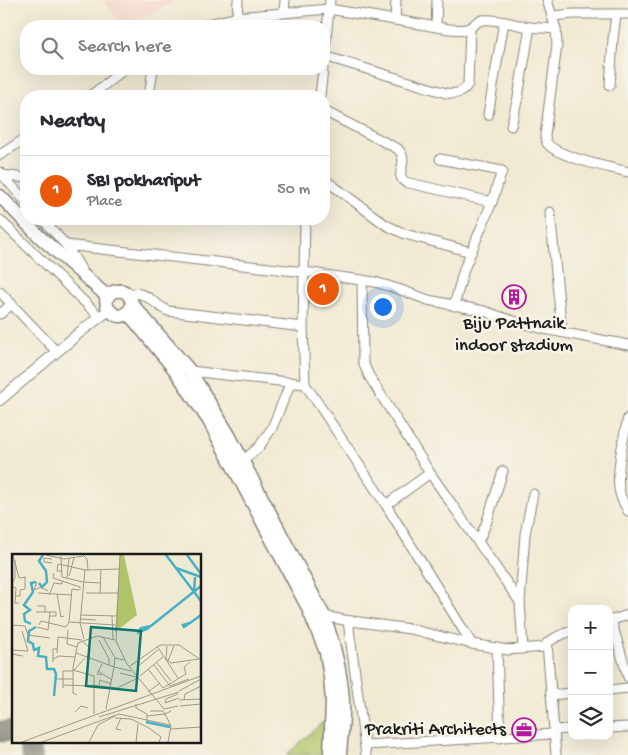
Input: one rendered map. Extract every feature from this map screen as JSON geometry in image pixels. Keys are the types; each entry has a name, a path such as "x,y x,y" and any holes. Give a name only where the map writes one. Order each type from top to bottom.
{"main road":[{"path":"0,196 20,216"},
{"path":"28,225 87,279 105,308 116,315 120,315 129,304"},
{"path":"105,308 110,294 122,290 129,304 133,319 174,370 209,421 307,606 326,652 330,677 332,702 330,755"},
{"path":"129,304 190,371 243,462 324,616 334,644 343,701 340,755"}],"street":[{"path":"237,17 238,0"},
{"path":"284,13 285,0"},
{"path":"395,20 396,0"},
{"path":"436,0 436,27"},
{"path":"547,0 556,29 557,45 545,135 547,142 558,152 596,165 628,172"},
{"path":"225,20 237,17 284,13 329,4 395,20 461,30 470,28 480,20 556,29"},
{"path":"327,20 329,4"},
{"path":"610,85 616,14"},
{"path":"553,16 628,14"},
{"path":"488,115 504,22"},
{"path":"511,126 518,98 530,27"},
{"path":"330,58 446,93 457,94 465,90 468,84 470,28"},
{"path":"98,90 117,75"},
{"path":"150,90 152,75"},
{"path":"321,90 322,75"},
{"path":"330,115 398,149 403,156 404,161 400,175 405,182 492,202"},
{"path":"0,155 20,142"},
{"path":"440,159 502,171 492,202 471,252 454,306"},
{"path":"1,174 20,177"},
{"path":"1,174 20,195"},
{"path":"330,183 386,225 405,234 471,252"},
{"path":"550,212 562,332"},
{"path":"0,220 105,308 88,325 0,400"},
{"path":"48,225 66,245 87,279"},
{"path":"305,225 303,327 305,384 386,505 472,644"},
{"path":"66,245 375,282 428,300 484,311 544,329 628,345"},
{"path":"362,280 363,362 369,376 430,473 520,602"},
{"path":"0,292 56,351"},
{"path":"129,304 134,293 142,294 168,311 303,327"},
{"path":"0,314 12,304"},
{"path":"190,371 305,384"},
{"path":"243,462 259,448 272,428 291,382"},
{"path":"628,418 618,480 619,492 628,511"},
{"path":"478,542 486,524 503,471"},
{"path":"386,505 430,473"},
{"path":"523,648 520,602 526,534 533,494"},
{"path":"613,619 628,615"},
{"path":"324,616 410,629 472,644 508,650 544,647 547,643 568,632"},
{"path":"348,621 366,755"},
{"path":"613,630 628,677"},
{"path":"547,643 556,755"},
{"path":"496,648 500,738"},
{"path":"613,690 628,688"},
{"path":"551,695 568,693"},
{"path":"613,728 628,727"},
{"path":"365,745 500,738 568,730"}],"shaded area":[{"path":"103,0 175,0 142,20 118,20"}],"green space":[{"path":"324,721 324,755 286,755"}],"taxiway":[{"path":"0,732 12,732"},
{"path":"27,742 32,755"}],"place":[{"name":"SBI pokhariput","path":"323,289"},
{"name":"Biju Pattnaik indoor stadium","path":"514,297"},
{"name":"Prakriti Architects","path":"524,730"}]}
